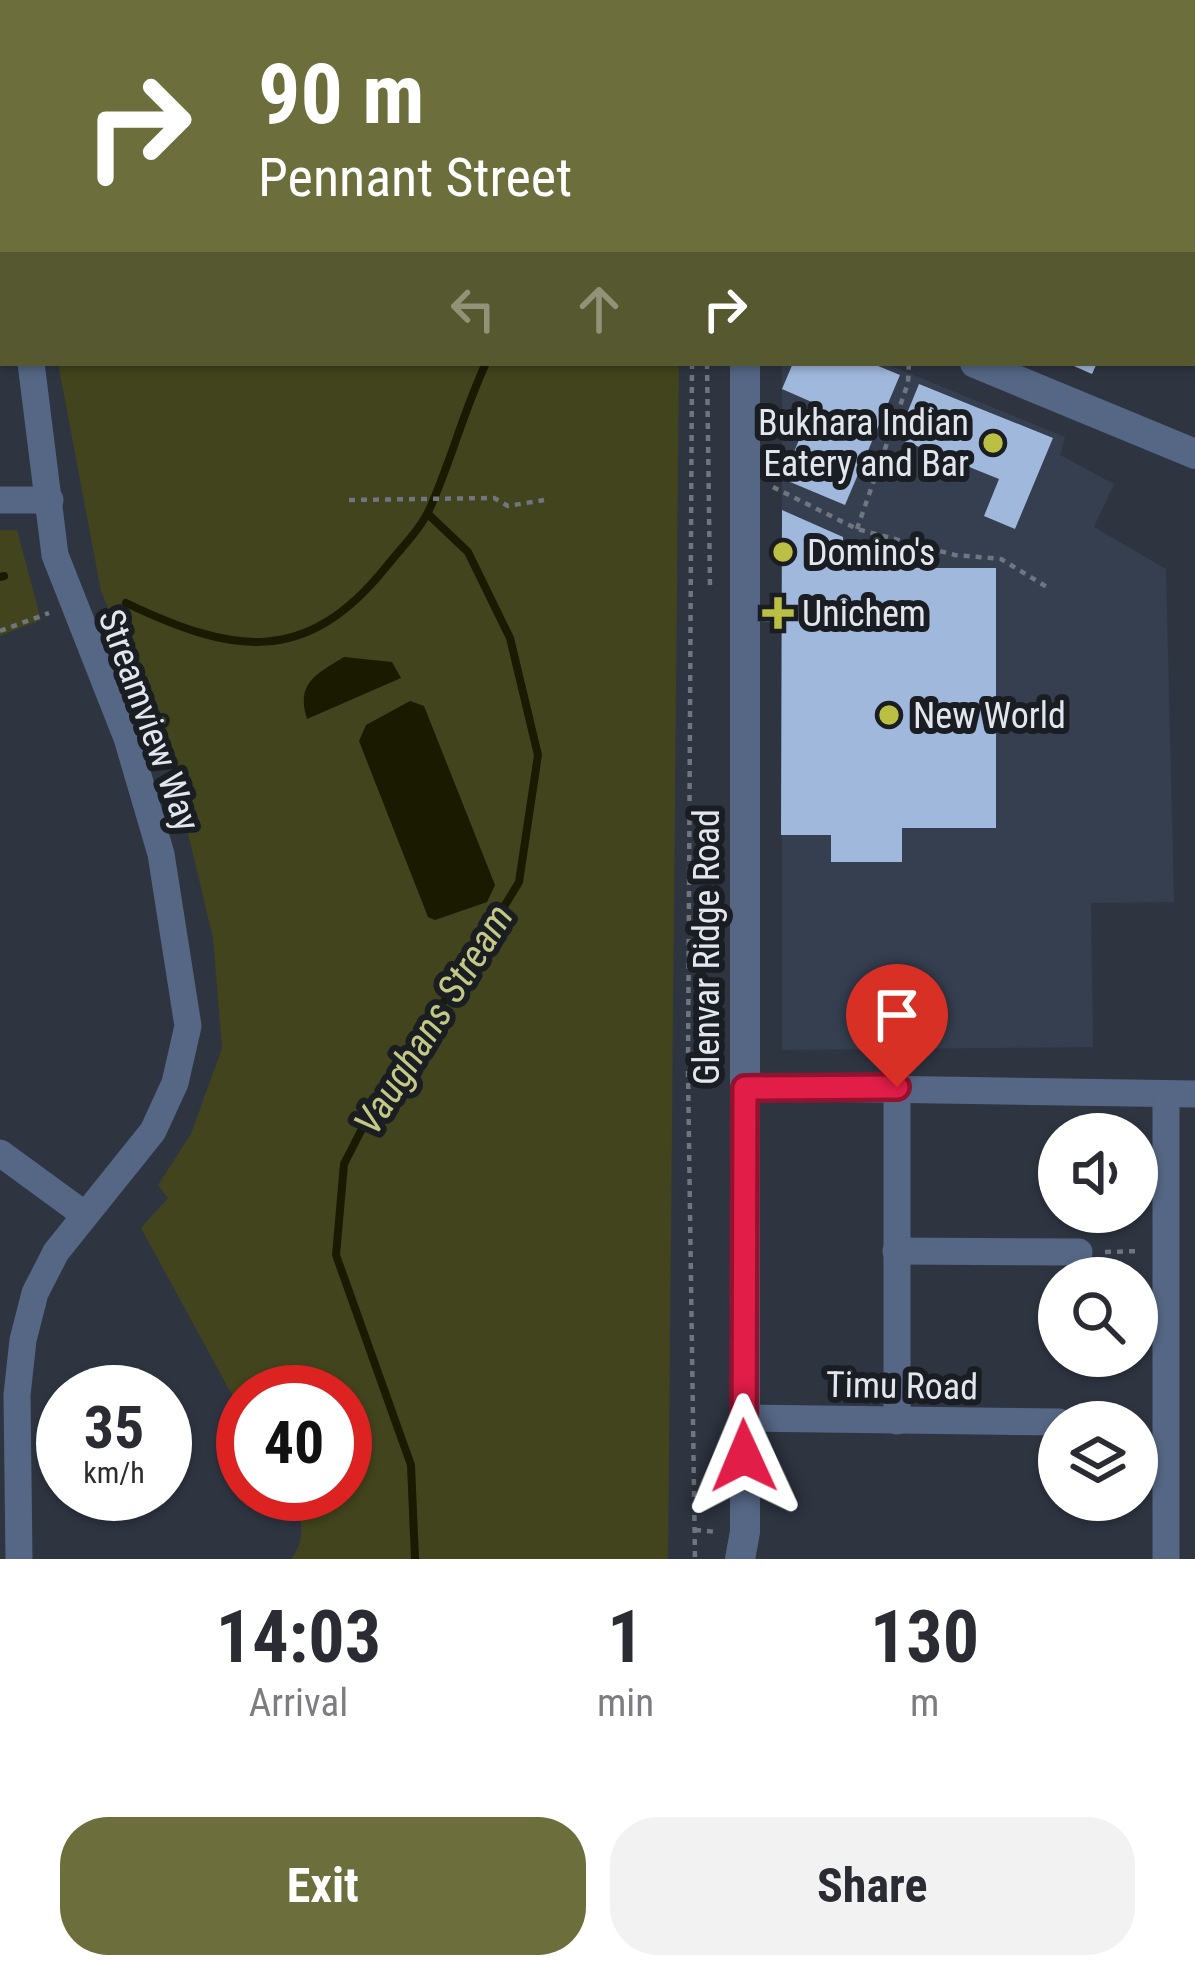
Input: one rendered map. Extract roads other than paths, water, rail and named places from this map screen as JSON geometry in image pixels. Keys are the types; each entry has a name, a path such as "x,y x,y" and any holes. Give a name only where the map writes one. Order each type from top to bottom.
{"street":[{"name":"Streamview Way","path":"19,1559 17,1395 23,1340 35,1293 56,1252 153,1132 175,1083 188,1026 160,854 127,738 55,555 31,366"},
{"name":"Glenvar Ridge Road","path":"739,1546 744,1418 745,366"},
{"path":"982,366 1195,454"},
{"path":"0,500 50,500"},
{"path":"897,1087 897,1421"},
{"path":"745,1088 1181,1094 1153,1401"},
{"path":"0,1153 86,1215"},
{"path":"896,1251 1079,1252"},
{"name":"Timu Road","path":"744,1418 1038,1423"},
{"path":"1158,1487 1166,1559"}],"lane":[{"path":"746,613 782,616"}],"waterway":[{"path":"126,603 200,633 233,640 265,642 296,636 326,622 356,600 426,516 485,366"},
{"name":"Vaughans Stream","path":"415,1559 411,1465 336,1255 344,1164 389,1076 459,981 519,882 538,755 510,638 468,552 428,514"},
{"name":"Vaughans Stream","path":"0,577 4,576"}],"place":[{"name":"Bukhara Indian Eatery and Bar","path":"993,443"},
{"name":"Domino's","path":"783,552"},
{"name":"Unichem","path":"778,613"},
{"name":"New World","path":"889,715"}]}
